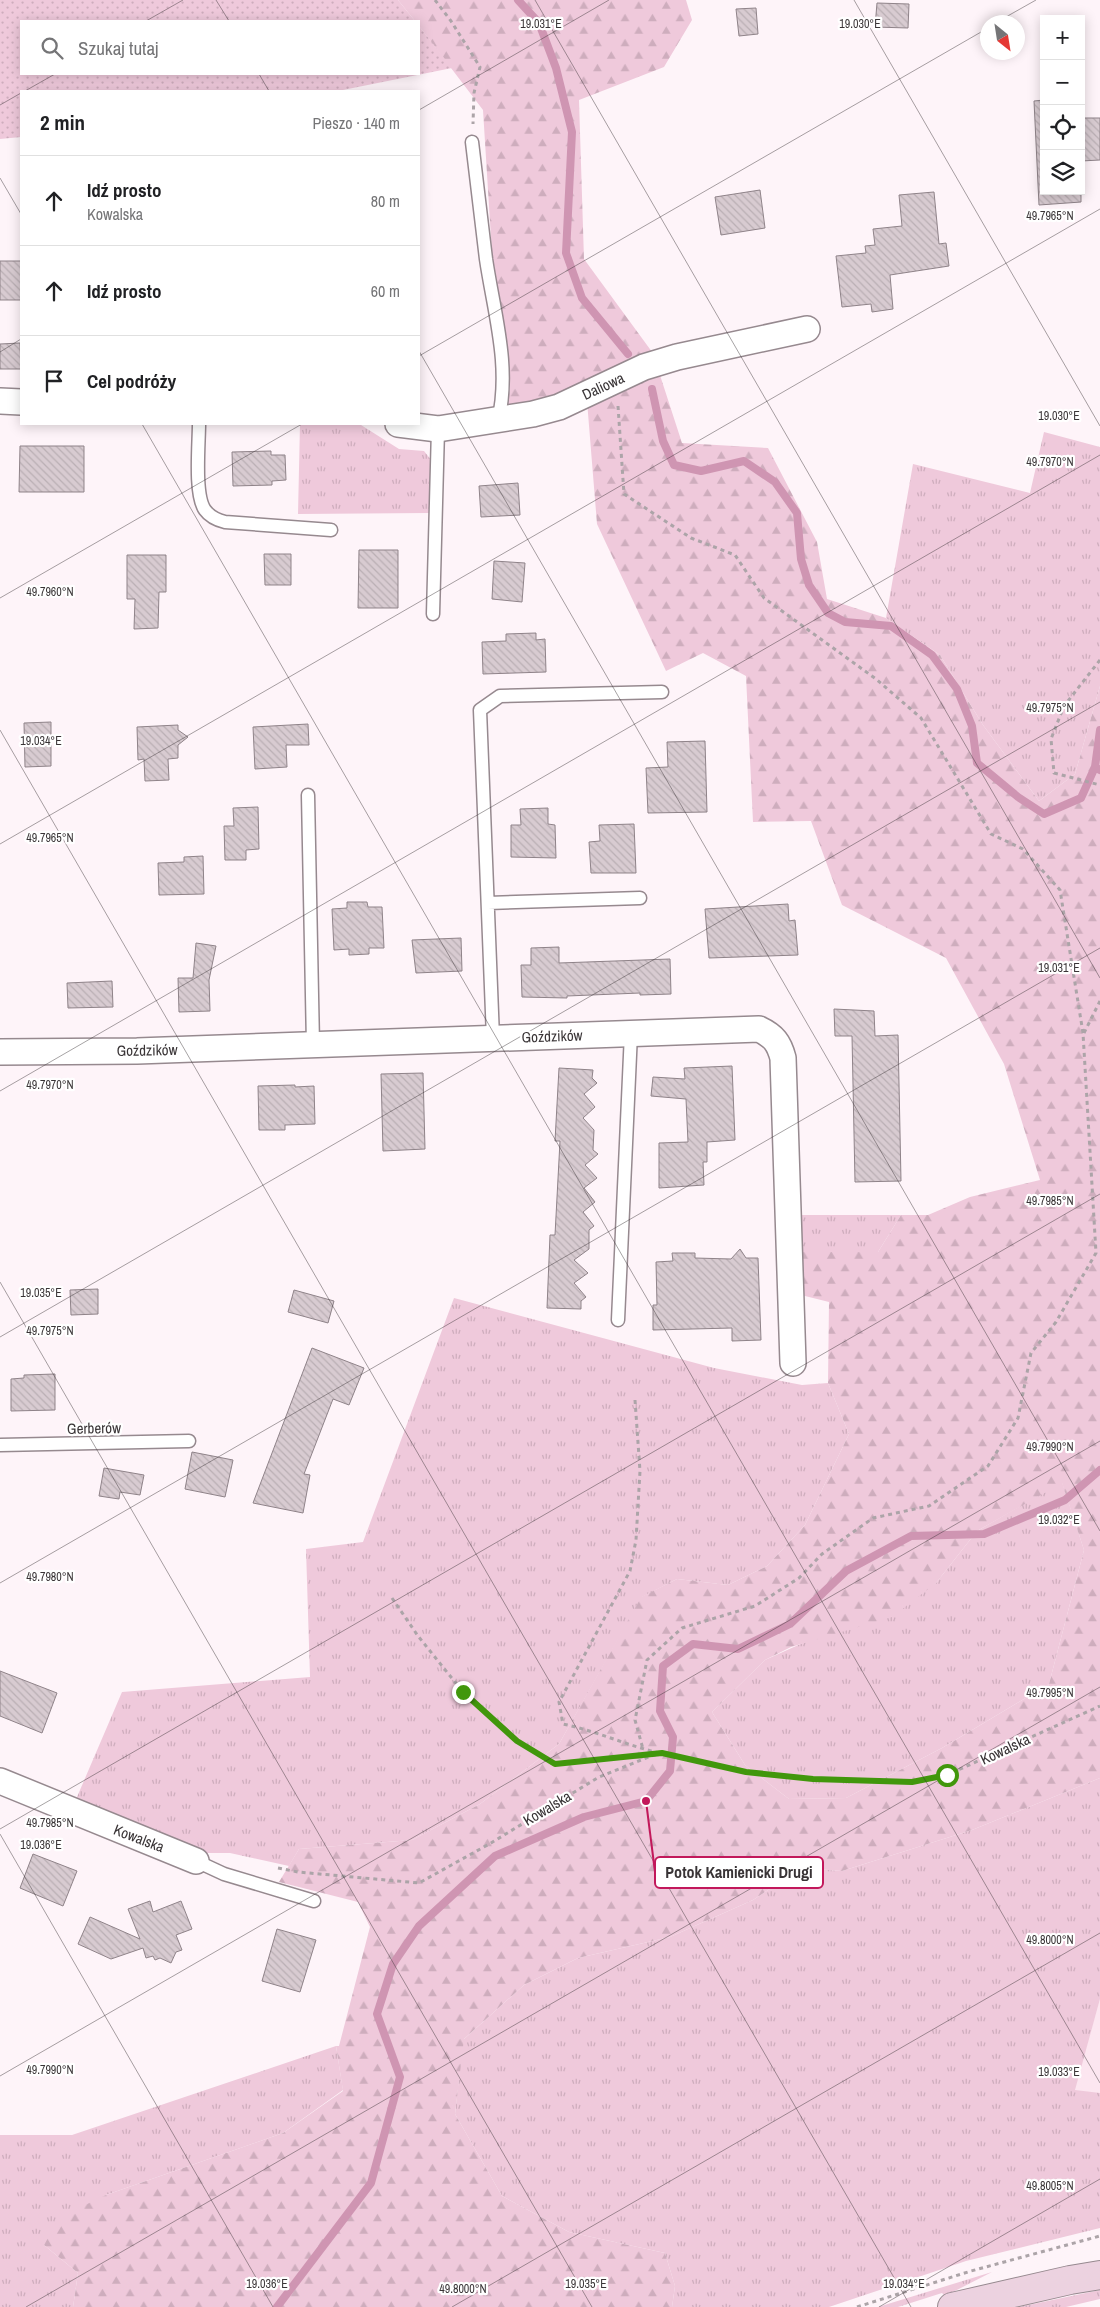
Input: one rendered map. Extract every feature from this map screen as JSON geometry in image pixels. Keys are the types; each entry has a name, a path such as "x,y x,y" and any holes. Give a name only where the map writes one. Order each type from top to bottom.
{"main road":[{"path":"952,2307 1100,2275"}],"street":[{"name":"Daliowa","path":"406,425 438,429 498,421 559,407 644,367 678,357 808,329"},
{"path":"0,402 20,402"},
{"name":"Goździków","path":"0,1052 313,1045 759,1029 772,1035 780,1046 783,1058 793,1362"},
{"name":"Kowalska","path":"0,1781 196,1861"}],"lane":[{"path":"472,142 486,259 502,353 504,390 498,421"},
{"path":"199,425 200,498 205,510 213,518 225,522 331,530"},
{"path":"433,614 438,429"},
{"path":"493,1038 480,710 500,696 662,692"},
{"path":"308,795 313,1045"},
{"path":"488,902 640,898"},
{"path":"618,1320 632,1033"},
{"name":"Gerberów","path":"0,1445 189,1441"},
{"path":"196,1861 224,1874 314,1901"}],"path":[{"path":"435,0 451,21 480,67 474,93 472,142"},
{"path":"616,380 624,494 692,538 735,555 764,598 876,679 921,718 991,834 1023,849 1060,890 1083,1034 1096,1253 1056,1322 1031,1353 1018,1418 988,1466 929,1506 873,1518 822,1554 799,1578 755,1606 682,1628 647,1660 635,1720 643,1749"},
{"path":"1100,660 1064,706 1051,739 1054,773 1100,785"},
{"path":"1083,1034 1100,1001"},
{"path":"635,1400 640,1471 636,1540 630,1571 559,1702 563,1724 590,1730 643,1749 662,1753"},
{"path":"392,1598 418,1636 463,1692 517,1741 555,1764 604,1758 651,1756"},
{"name":"Kowalska","path":"271,1866 298,1872 418,1883 491,1843 599,1777 662,1753 746,1772 813,1779 912,1782 947,1775 1100,1706"},
{"path":"857,2307 971,2271 1100,2236"}],"shaded area":[{"path":"1100,1999 1100,2093 1074,2091"}],"green space":[{"path":"0,0 398,0 414,20 20,20 20,75 417,75 343,90 20,90 20,137 0,139"},
{"path":"398,0 686,0 692,20 664,67 579,100 584,259 655,356 584,390 507,414 510,387 508,347 492,254 483,110 420,27 420,20 414,20"},
{"path":"420,27 452,68 420,74"},
{"path":"658,369 682,443 768,448 817,542 827,599 886,618 940,655 983,725 1039,801 1075,774 1100,686 1100,1778 972,1830 842,1871 802,1868 753,1900 670,1937 578,1958 524,1985 464,2039 455,2114 502,2196 569,2232 665,2253 675,2286 672,2307 73,2307 78,2273 44,2245 58,2218 106,2195 283,2133 343,2091 336,2046 339,2046 370,1927 358,1902 279,1882 299,1849 412,1840 480,1804 559,1744 641,1597 677,1579 728,1585 767,1566 805,1525 849,1434 828,1383 829,1302 801,1295 800,1252 878,1252 901,1215 928,1215 970,1197 1040,1180 1004,1064 946,958 842,905 811,821 753,822 746,676 703,653 666,671 597,524 587,401","holes":["1062,1483 1084,1550 1049,1684 942,1748 846,1798 789,1799 745,1765 712,1712 765,1660 791,1647 892,1617 936,1583 977,1531"]},
{"path":"300,425 361,425 399,449 424,451 432,461 429,513 298,514"},
{"path":"1044,432 1100,447 1100,686 1075,774 1039,801 983,725 940,655 886,618 913,464 1030,493"},
{"path":"801,1215 901,1215 878,1252 800,1252"},
{"path":"454,1298 714,1368 802,1385 828,1383 849,1434 805,1525 767,1566 728,1585 677,1579 642,1597 559,1744 480,1804 412,1840 299,1849 289,1866 230,1853 204,1853 74,1804 122,1692 310,1677 306,1549 363,1542"},
{"path":"1062,1482 1084,1550 1049,1684 942,1748 846,1798 789,1799 745,1765 712,1712 765,1660 936,1583 977,1531"},
{"path":"1100,1778 1100,1999 1075,2090 1100,2093 1100,2228 966,2261 829,2307 672,2307 675,2286 665,2253 569,2232 502,2196 455,2114 463,2040 524,1985 578,1958 670,1937 753,1900 802,1868 842,1871 972,1830"},
{"path":"336,2046 343,2090 283,2133 106,2195 44,2245 78,2273 73,2307 0,2307 0,2135 72,2135"},
{"path":"992,2272 951,2293 944,2295 942,2293 898,2307 878,2307"},
{"path":"1100,2290 1100,2299 1066,2307 1019,2307"}],"building":[{"path":"877,3 909,4 908,28 875,27"},
{"path":"756,8 758,34 739,36 736,9"},
{"path":"1040,100 1040,195 1081,195 1081,202 1039,205 1034,101"},
{"path":"1085,118 1100,118 1100,160 1085,161"},
{"path":"760,190 765,228 721,235 715,197"},
{"path":"934,192 939,244 946,243 949,266 890,275 893,309 872,312 871,304 842,307 836,256 866,253 865,246 875,245 873,229 902,226 899,195"},
{"path":"0,261 20,261 20,300 0,300"},
{"path":"20,343 20,369 0,369 0,344"},
{"path":"20,446 84,446 84,492 19,492"},
{"path":"271,451 271,455 285,455 286,480 272,481 272,485 233,486 232,452"},
{"path":"518,483 520,515 481,517 479,486"},
{"path":"359,550 398,550 398,608 358,608"},
{"path":"264,554 291,554 291,585 265,585"},
{"path":"127,555 166,555 166,592 159,592 158,628 134,629 135,599 127,599"},
{"path":"494,561 525,563 522,602 492,599"},
{"path":"536,633 536,640 545,639 546,672 483,674 482,642 506,641 506,634"},
{"path":"51,722 51,766 25,767 24,723"},
{"path":"308,724 309,745 286,745 287,767 255,769 253,727"},
{"path":"178,725 178,730 188,737 178,745 178,758 168,759 169,780 145,781 144,759 138,760 137,727"},
{"path":"705,741 707,812 648,813 646,768 668,767 667,742"},
{"path":"258,807 259,849 246,850 246,860 225,860 224,826 234,826 233,808"},
{"path":"548,808 548,824 555,825 556,858 511,857 511,825 521,825 520,809"},
{"path":"634,824 636,873 591,873 589,842 600,841 599,825"},
{"path":"203,856 204,894 159,895 158,863 184,862 184,857"},
{"path":"347,902 367,902 368,907 382,907 384,948 369,948 369,954 349,955 349,949 334,950 332,909 347,908"},
{"path":"788,904 789,921 795,920 798,955 709,958 705,909"},
{"path":"461,938 462,971 416,973 412,940"},
{"path":"196,943 216,946 209,980 210,1011 179,1012 178,978 193,978"},
{"path":"559,947 559,963 670,959 671,994 640,995 640,993 567,996 567,998 522,997 521,965 531,965 531,948"},
{"path":"112,981 113,1007 68,1008 67,983"},
{"path":"834,1009 874,1011 875,1036 898,1035 901,1181 855,1182 852,1036 835,1036"},
{"path":"732,1066 735,1140 707,1142 707,1162 703,1162 704,1185 659,1188 659,1143 688,1142 686,1099 651,1096 653,1077 685,1079 684,1068"},
{"path":"559,1068 593,1070 592,1078 597,1083 584,1094 595,1107 583,1118 594,1130 593,1150 598,1154 585,1165 597,1178 584,1188 595,1202 583,1212 594,1226 589,1230 589,1249 574,1260 588,1273 574,1283 586,1297 581,1301 581,1309 547,1308 550,1235 555,1235 560,1141 555,1141"},
{"path":"423,1073 425,1149 383,1151 381,1074"},
{"path":"295,1085 295,1087 314,1086 315,1124 285,1125 285,1130 259,1130 258,1086"},
{"path":"740,1249 746,1258 758,1258 761,1340 732,1341 732,1328 653,1330 653,1305 657,1305 656,1262 673,1261 672,1253 695,1253 695,1258 731,1259"},
{"path":"98,1289 98,1314 71,1315 70,1290"},
{"path":"294,1290 334,1301 328,1323 288,1312"},
{"path":"312,1348 364,1368 349,1405 333,1399 304,1474 310,1475 303,1513 253,1503"},
{"path":"55,1374 55,1410 11,1411 11,1379 24,1378 24,1375"},
{"path":"192,1452 233,1460 225,1497 185,1489"},
{"path":"104,1468 144,1475 140,1495 120,1492 119,1499 99,1496"},
{"path":"0,1671 57,1693 42,1733 0,1716"},
{"path":"33,1854 77,1871 63,1906 20,1888"},
{"path":"150,1901 153,1912 181,1901 192,1929 176,1935 182,1950 176,1952 171,1963 160,1958 155,1960 153,1956 146,1958 143,1948 111,1959 78,1944 90,1917 140,1939 128,1909"},
{"path":"277,1929 316,1940 300,1992 262,1981"}],"waterway":[{"path":"518,0 539,23 556,68 572,132 566,253 582,298 628,354"},
{"path":"652,389 663,441 674,465 701,471 744,461 775,482 797,513 801,559 809,585 828,613 845,622 891,626 932,655 957,689 972,726 977,763 1018,797 1044,814 1081,798 1095,767"},
{"path":"1100,730 1095,767 1100,770"},
{"path":"277,2307 371,2183 400,2077 377,2014 393,1964 419,1926 495,1856 584,1817 646,1801 670,1771 673,1737 660,1711 663,1666 693,1644 738,1649 790,1624 846,1571 911,1536 984,1534 1065,1500 1100,1470"}],"place":[{"name":"Potok Kamienicki Drugi","path":"646,1801"}],"route":[{"path":"463,1692 517,1741 555,1764 604,1758 651,1756 662,1753 746,1772 813,1779 912,1782 947,1775"}]}
